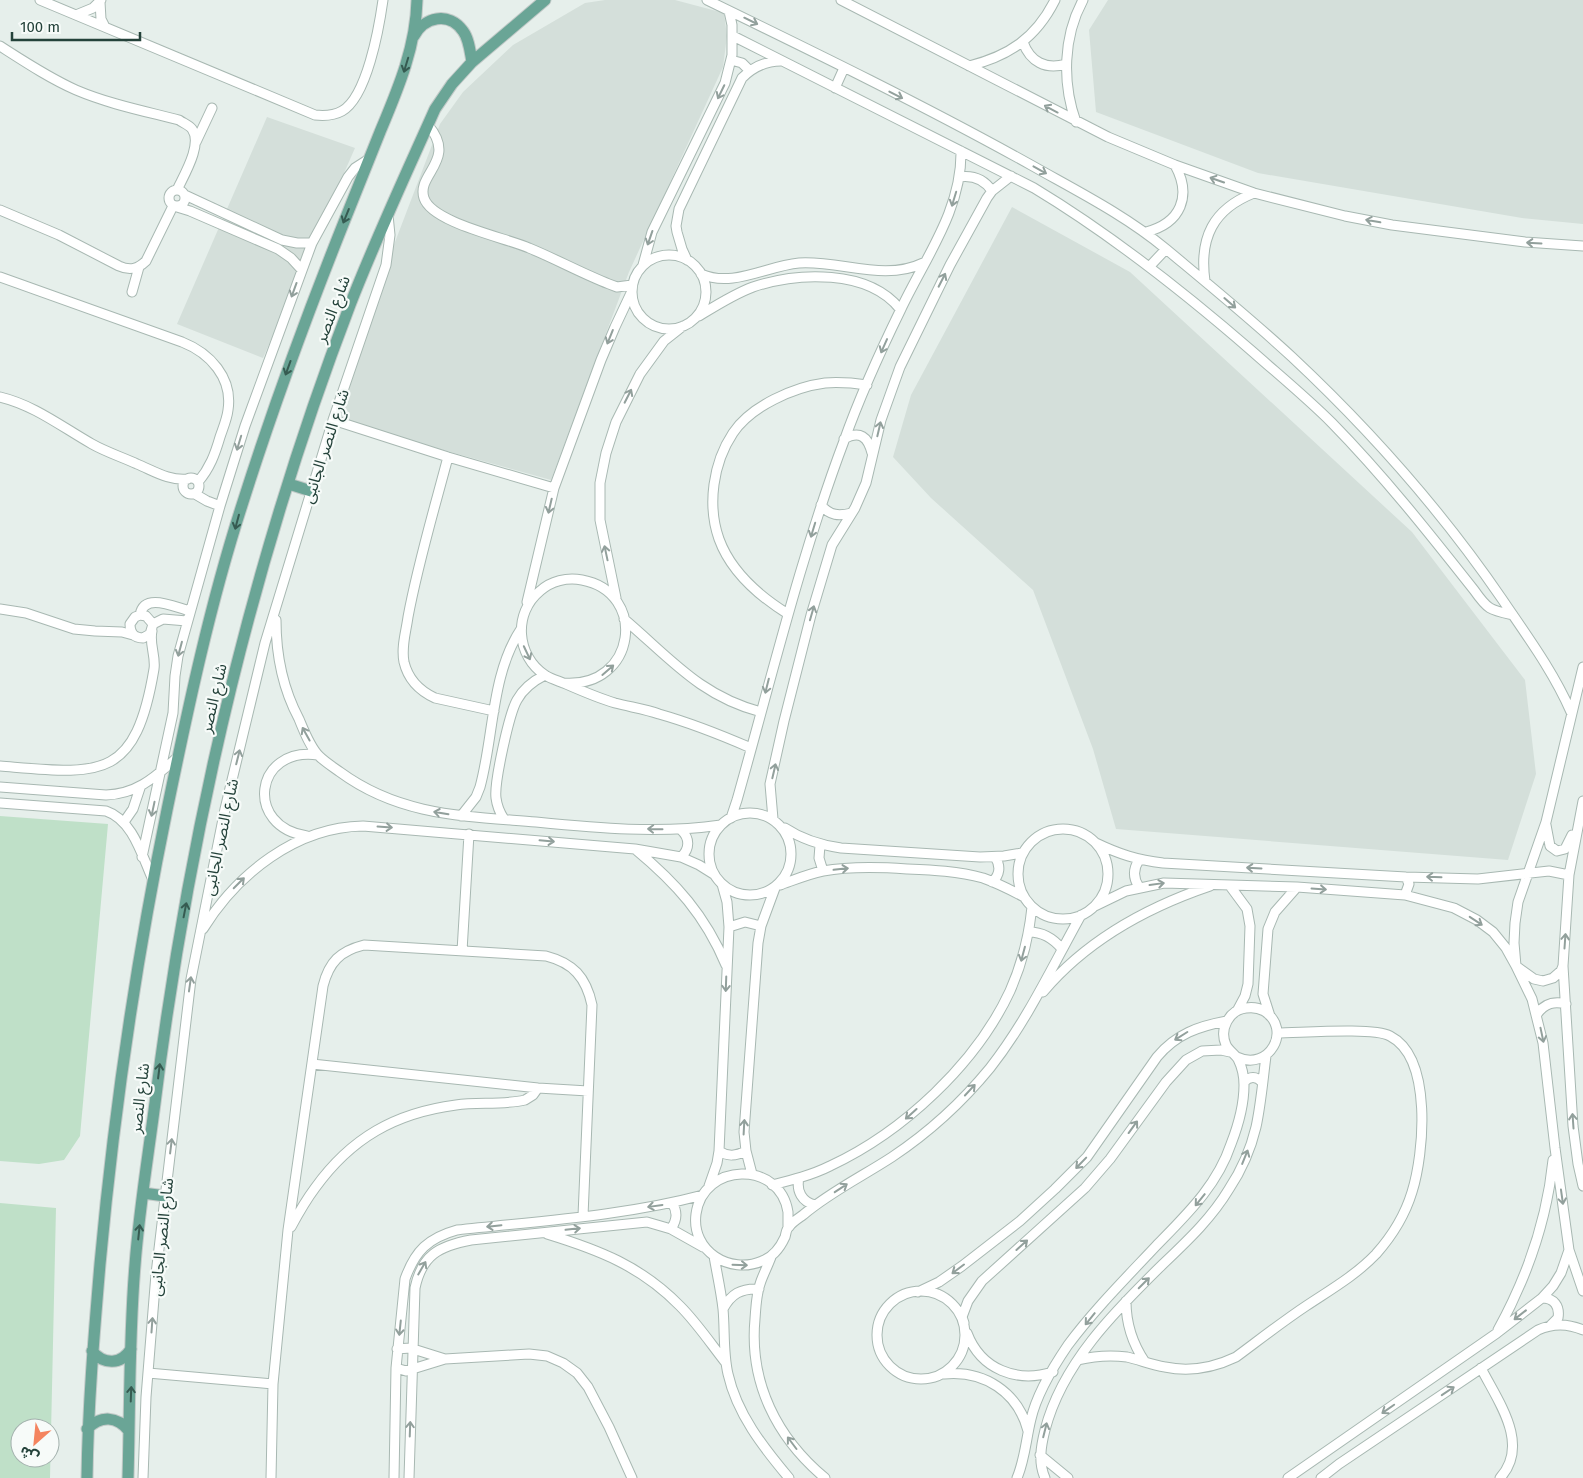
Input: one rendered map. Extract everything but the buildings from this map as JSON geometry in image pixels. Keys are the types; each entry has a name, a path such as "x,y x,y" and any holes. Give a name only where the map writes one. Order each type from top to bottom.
{"main road":[{"name":"شارع النصر","path":"87,1478 92,1351 109,1165 136,974 178,757 210,622 255,464 298,341 369,158 401,83 414,36 417,0"},
{"name":"شارع النصر","path":"128,1478 135,1265 172,976 210,783 244,633 309,419 351,303 435,109 452,84 472,62 545,0"},
{"path":"414,36 418,28 425,22 442,18 451,20 459,25 464,33 472,62"},
{"path":"289,484 311,491"},
{"path":"143,1193 165,1196"},
{"path":"92,1351 102,1360 116,1362 132,1349"},
{"path":"88,1429 98,1420 112,1419 125,1425 129,1431"}],"street":[{"path":"40,0 315,115 329,116 342,111 352,102 358,90 371,61 379,30 383,0"},
{"path":"707,0 987,141 1146,232 1292,357 1361,425 1454,534 1481,569 1543,658 1571,712"},
{"path":"841,0 1076,122 1127,146 1254,193 1345,216 1392,225 1525,242 1583,246"},
{"path":"969,66 997,57 1023,42 1044,21 1055,0"},
{"path":"1076,122 1070,105 1066,64 1073,24 1083,0"},
{"path":"76,15 93,8 100,1"},
{"path":"100,1 100,11 104,27"},
{"path":"461,816 469,807 480,787 505,658 521,628 554,488 614,326 632,289 634,278 643,265 652,232 725,84 731,60 733,36 729,11"},
{"path":"733,36 1011,176 1058,202 1150,266 1231,333 1331,423 1398,495 1484,605 1492,610 1513,615"},
{"path":"1023,42 1030,56 1043,65 1066,64"},
{"path":"0,46 45,75 78,91 113,103 179,120 192,129 196,143"},
{"path":"731,60 742,63 750,71"},
{"path":"687,260 677,232 679,209 738,85 750,71 767,62 782,61"},
{"path":"835,88 844,68"},
{"path":"175,206 180,206 185,202 181,192 196,143 212,108"},
{"path":"428,125 436,134 439,147 438,157 424,188 424,198 430,208 470,229 528,247 617,287 632,289"},
{"path":"731,818 738,800 788,614 821,505 844,440 900,309 947,218 955,198 961,151"},
{"path":"142,857 173,713 178,656 220,506 245,426 312,242 348,177 355,168 369,158"},
{"path":"1146,232 1158,229 1169,222 1177,213 1182,201 1183,188 1181,176 1175,165"},
{"path":"959,178 966,176 978,178 984,181 992,191"},
{"path":"773,819 770,784 801,650 832,545 852,513 866,483 881,420 900,367 950,265 987,198 992,191 1011,176"},
{"path":"302,270 280,244 181,192 174,190 169,195 169,201 175,206 280,244 312,242"},
{"path":"1204,281 1203,251 1212,225 1230,205 1254,193"},
{"path":"132,292 139,267 148,258 175,206"},
{"path":"0,210 55,233 119,266 129,269 139,267"},
{"name":"شارع النصر الجانبى","path":"143,1478 148,1373 156,1274 191,979 199,936 225,809 265,643 333,420 386,265 390,235 388,216"},
{"path":"1150,266 1166,249"},
{"path":"643,265 654,258 674,255 687,260 695,266 704,281 706,294 702,307 694,318"},
{"path":"701,274 714,279 730,279 783,266 812,263 882,271 899,271 924,263"},
{"path":"0,277 182,342 198,349 211,360 218,368 225,383 228,395 228,411 211,464 198,482"},
{"path":"563,683 575,684 586,682 607,672 621,653 625,642 626,630 624,619 616,601 600,520 600,483 606,453 616,422 640,374 664,341 694,318 729,298 753,287 778,280 828,277 864,285 879,290 892,298 900,309"},
{"path":"632,289 635,307 648,323 669,329 683,326"},
{"path":"788,614 754,590 737,569 720,540 714,518 713,495 716,473 723,451 734,432 748,417 784,394 825,384 846,382 867,385"},
{"path":"0,397 28,407 94,445 165,476 178,480 193,478 200,487 195,494"},
{"path":"333,420 448,457 554,488"},
{"path":"844,440 852,435 861,436 868,442 873,456"},
{"path":"448,457 415,576 403,646 404,664 413,681 427,694 436,698 494,711"},
{"path":"165,476 188,494 195,494 220,506"},
{"path":"184,491 183,485 188,479"},
{"path":"821,505 834,515 852,513"},
{"path":"526,608 536,594 549,584 570,579 581,579 596,584 616,601"},
{"path":"140,615 144,606 152,602 190,611"},
{"path":"0,608 26,613 74,629 133,635 143,638 152,646"},
{"path":"276,611 276,637 279,662 285,686 294,710 318,755 351,780 386,798 426,810 461,816 604,828 680,830 721,825"},
{"path":"0,766 76,771 99,767 116,759 132,741 144,713 154,669 151,640 152,628 146,616 140,615 117,632"},
{"path":"624,619 702,687 724,700 761,712"},
{"path":"143,638 147,637 160,620 187,622"},
{"path":"130,624 133,635"},
{"path":"521,628 524,650 536,668 545,675 615,703 659,713 693,724 751,748"},
{"path":"1563,966 1561,971 1553,978 1542,981 1526,974 1516,966 1514,923 1518,902 1546,822 1583,667"},
{"path":"504,819 498,806 496,791 513,709 516,701 528,686 545,675"},
{"path":"307,836 294,834 282,828 273,820 267,808 264,795 266,782 272,771 281,761 292,755 305,753 318,755"},
{"path":"0,787 106,795 124,794 140,788 178,757"},
{"path":"124,822 136,802 140,788"},
{"path":"1583,801 1569,875 1563,966 1573,1126 1583,1186"},
{"path":"0,803 113,813 124,822 131,833 153,880"},
{"path":"1022,853 995,857 861,850 820,845 798,836 773,819 756,813 739,814 721,825 714,833 709,854 710,865 722,884 731,891 742,895 765,893 776,887 823,871 866,868 937,870 960,873 992,882 1025,898"},
{"path":"1546,822 1550,846 1557,851 1561,851 1568,846 1579,821"},
{"path":"199,936 212,914 228,894 266,860 307,836 348,826 469,834 635,849 681,857 715,875"},
{"path":"752,1174 746,1151 744,1132 758,943 761,926 776,887 788,871 792,852 790,843 781,826"},
{"path":"1095,906 1104,891 1108,874 1105,858 1096,843 1078,831 1057,829 1043,833 1031,841 1022,853 1018,864 1020,887 1032,907 1043,914 1055,918 1081,915 1114,895 1139,887 1164,883 1297,887 1405,895 1454,908 1477,920 1493,932 1506,948 1516,966 1537,1014 1543,1043 1569,1250 1583,1291"},
{"path":"680,830 686,837 688,846 681,857"},
{"path":"462,951 469,834"},
{"path":"1096,843 1139,860 1163,864 1478,879 1549,870 1569,875"},
{"path":"820,845 818,858 823,871"},
{"path":"635,849 674,883 695,908 713,937 727,967"},
{"path":"992,882 997,876 999,868 995,857"},
{"path":"1139,860 1134,872 1135,880 1139,887"},
{"path":"1405,895 1409,888 1406,877"},
{"path":"706,1249 696,1228 696,1216 698,1204 709,1186 719,1152 729,927 727,902 722,884"},
{"path":"1033,1003 1064,970 1124,925 1168,902 1214,885"},
{"path":"1028,1433 1018,1406 998,1386 990,1381 972,1374 944,1374 929,1379 913,1379 892,1368 886,1362 879,1348 878,1326 887,1308 898,1298 918,1292 939,1282 1020,1221 1055,1190 1087,1157 1157,1057 1167,1046 1192,1030 1227,1021 1237,1011 1245,996 1248,984 1250,926 1247,909 1230,886"},
{"path":"1052,1372 1026,1376 1010,1374 986,1361 975,1349 962,1317 968,1301 982,1281 1085,1188 1110,1159 1166,1082 1186,1060 1202,1051 1221,1050 1245,1060 1254,1061 1266,1056 1274,1046 1277,1033 1263,994 1268,929 1275,912 1297,887"},
{"path":"772,1184 799,1178 831,1166 863,1148 906,1118 940,1087 973,1051 995,1017 1013,982 1029,932 1032,907"},
{"path":"788,1227 815,1206 893,1156 934,1124 966,1094 990,1068 1033,1003 1081,915"},
{"path":"729,927 745,922 761,926"},
{"path":"1029,932 1049,937 1062,949"},
{"path":"271,1478 273,1384 288,1230 326,974 332,963 341,954 352,948 364,945 546,956 568,965 578,973 585,982 592,1005 583,1216"},
{"path":"1537,1014 1550,1003 1566,1004"},
{"path":"1237,1011 1245,1008 1254,1008 1263,1010 1270,1016"},
{"path":"1017,1478 1035,1406 1068,1346 1098,1308 1193,1208 1212,1184 1225,1159 1234,1137 1242,1104 1244,1082 1234,1054 1225,1044 1224,1034 1227,1021"},
{"path":"1078,1360 1106,1356 1126,1357 1173,1369 1191,1369 1218,1365 1236,1357 1364,1266 1391,1234 1408,1203 1415,1182 1420,1148 1422,1114 1417,1077 1411,1058 1404,1047 1390,1036 1377,1032 1277,1033"},
{"path":"1044,1478 1040,1455 1045,1430 1053,1405 1078,1360 1126,1301 1204,1223 1229,1190 1244,1160 1256,1127 1266,1056"},
{"path":"312,1064 538,1088 588,1091"},
{"path":"1244,1082 1253,1077 1262,1082"},
{"path":"288,1230 313,1190 327,1172 361,1141 380,1128 400,1118 430,1109 525,1100 538,1088"},
{"path":"1496,1333 1522,1281 1535,1244 1546,1206 1555,1148"},
{"path":"719,1152 729,1156 746,1151"},
{"path":"709,1186 729,1175 752,1174 772,1184 782,1197 788,1212 788,1227 782,1243 772,1256 758,1289 753,1337 755,1362 761,1388 773,1414 788,1439 807,1462 825,1478"},
{"path":"799,1178 800,1194 808,1203 815,1206"},
{"path":"394,1475 397,1349 405,1279 410,1264 418,1252 429,1242 442,1234 456,1230 583,1216 672,1203 703,1195"},
{"path":"671,1229 675,1222 676,1214 672,1203"},
{"path":"394,1475 400,1470 409,1474 415,1288 423,1264 441,1248 452,1243 641,1222 657,1224 671,1229 706,1249 722,1261 738,1266 755,1264 772,1256"},
{"path":"542,1233 600,1252 656,1284 680,1306 726,1363"},
{"path":"1288,1478 1496,1333 1542,1298 1565,1265 1569,1250"},
{"path":"714,1256 722,1309 726,1363 731,1386 746,1420 766,1451 789,1478"},
{"path":"722,1309 728,1299 737,1292 747,1288 758,1289"},
{"path":"918,1292 928,1292 946,1299 954,1306 965,1326 964,1347 961,1355 957,1362 944,1374"},
{"path":"1542,1298 1552,1300 1558,1308 1558,1318 1551,1325"},
{"path":"1126,1301 1127,1320 1131,1338 1145,1362"},
{"path":"1321,1478 1338,1464 1538,1330 1551,1325 1568,1325 1583,1330"},
{"path":"397,1349 403,1347 413,1349 445,1359"},
{"path":"396,1368 402,1370 412,1369 445,1359 529,1354 547,1356 563,1363 577,1373 588,1387 609,1426 632,1478"},
{"path":"1481,1368 1512,1430 1514,1440 1511,1459 1507,1469 1500,1478"},
{"path":"148,1373 273,1384"},
{"path":"1040,1455 1068,1478"}],"shaded area":[{"path":"605,0 675,0 724,13 727,36 723,67 629,272 551,480 328,418 440,124 463,92 513,45 585,3"},
{"path":"1108,0 1583,0 1583,224 1522,218 1258,173 1096,112 1089,30"},
{"path":"267,117 355,148 263,358 177,324"},
{"path":"1012,207 1130,272 1412,532 1525,680 1536,774 1508,860 1116,829 1093,749 1033,590 931,498 893,457 911,395"}],"green space":[{"path":"0,816 108,824 80,1136 64,1160 39,1164 0,1161"},
{"path":"0,1203 56,1208 51,1418 10,1418 10,1468 50,1468 50,1478 0,1478"}]}
